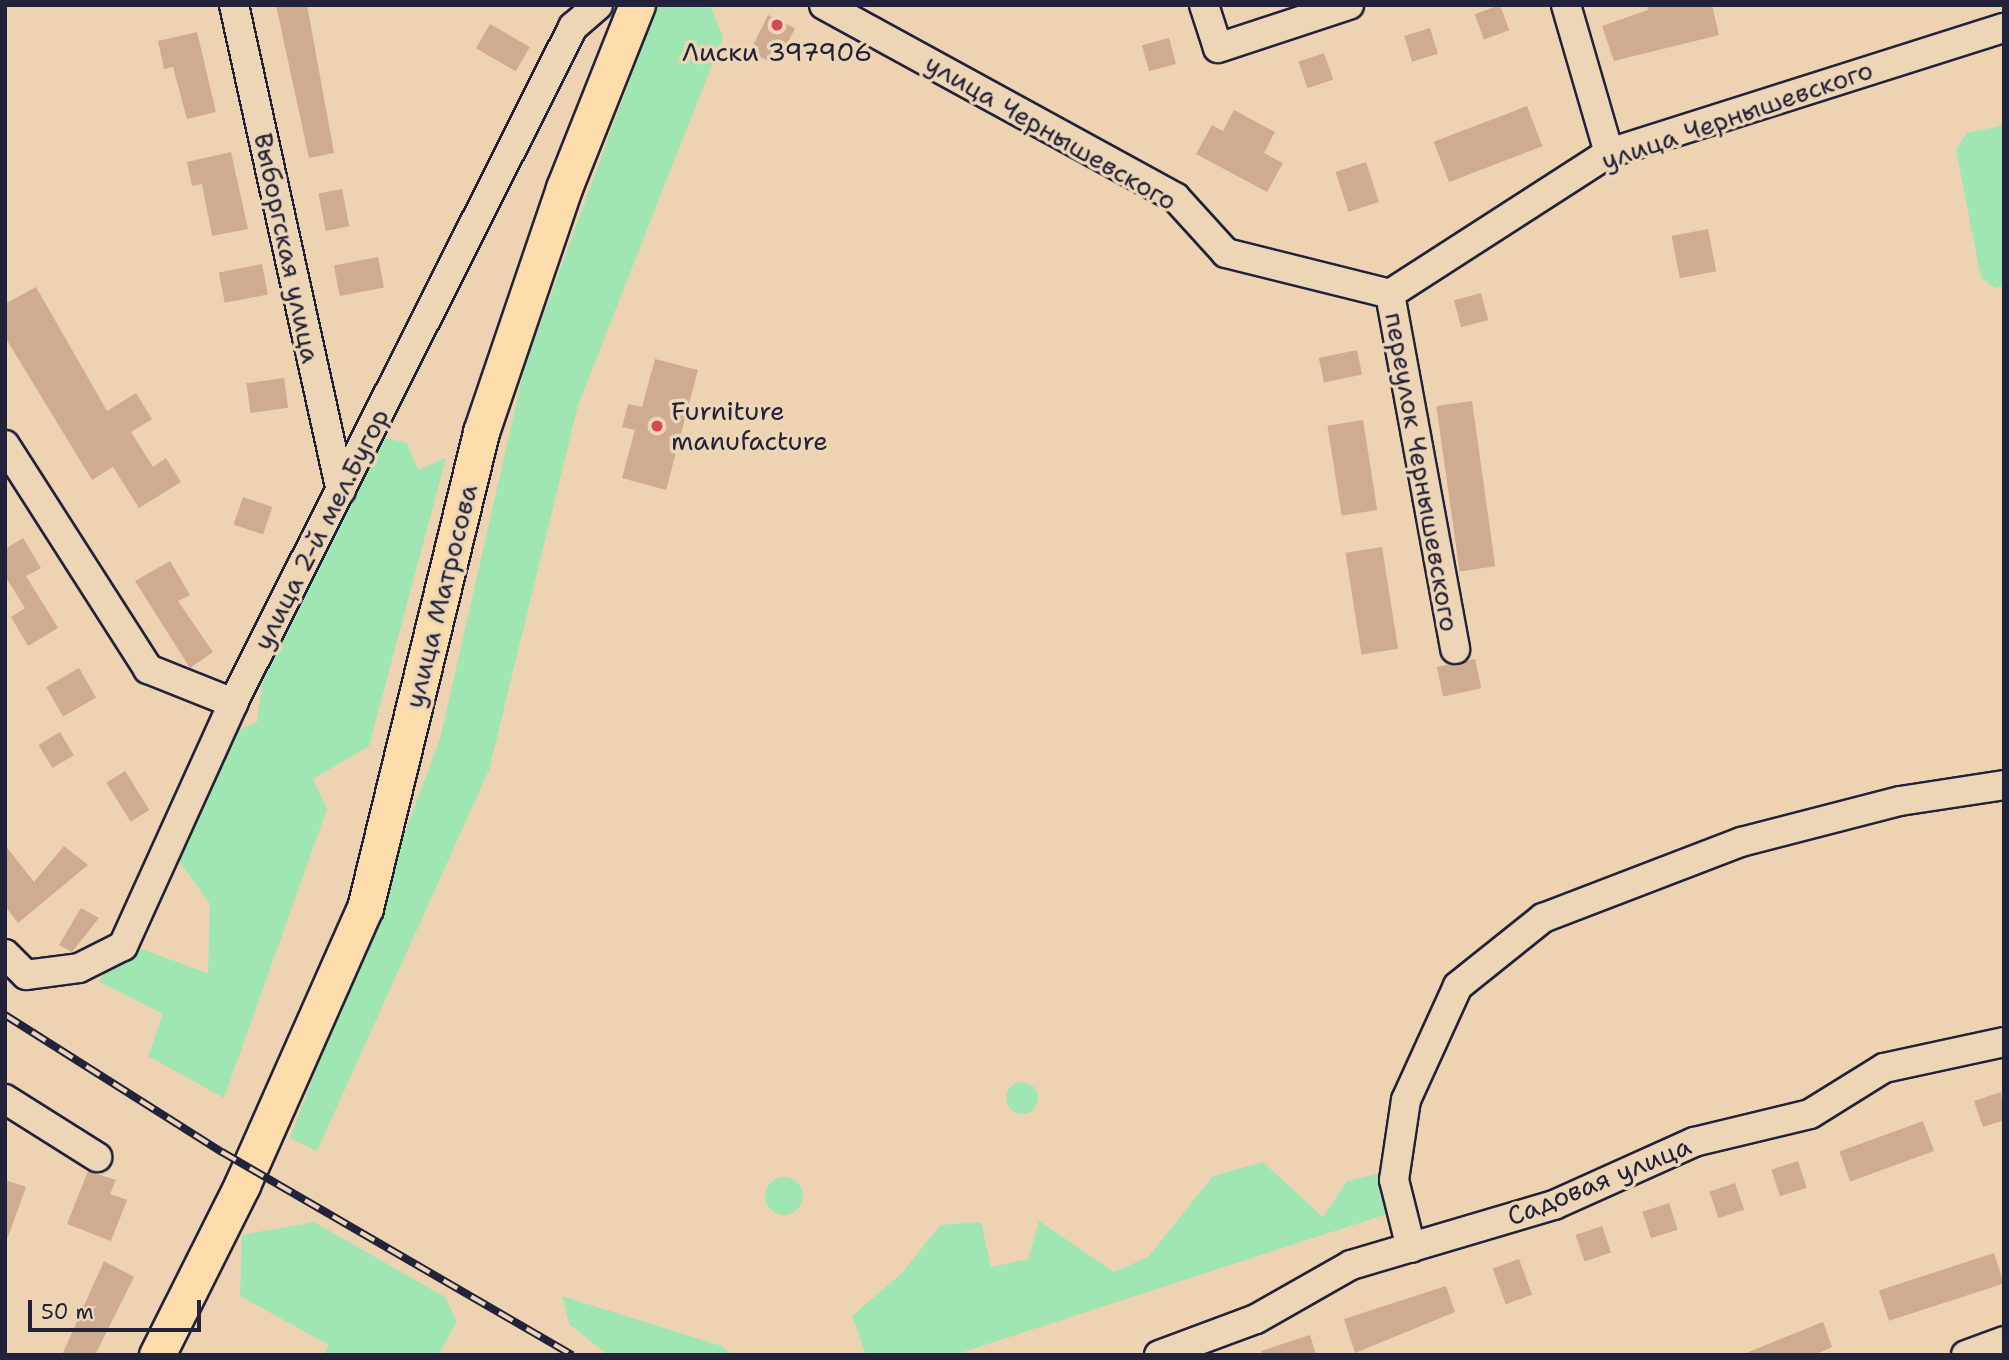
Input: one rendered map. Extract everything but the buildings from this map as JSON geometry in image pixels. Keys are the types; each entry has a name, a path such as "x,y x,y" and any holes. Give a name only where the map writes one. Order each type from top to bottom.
{"main road":[{"name":"улица Матросова","path":"157,1355 242,1185 365,908 481,432 564,188 637,5"}],"street":[{"name":"Выборгская улица","path":"234,5 341,490"},
{"name":"улица 2-й мел.Бугор","path":"5,954 26,975 79,968 123,946 233,703 573,27 598,5"},
{"name":"улица Чернышевского","path":"824,5 1176,198 1226,253 1390,294 1609,153 2004,28"},
{"path":"1204,5 1218,48 1349,5"},
{"path":"1565,6 1609,153"},
{"name":"переулок Чернышевского","path":"1390,294 1455,649"},
{"path":"5,445 148,669 233,703"},
{"path":"1411,1248 1394,1180 1406,1100 1458,986 1544,918 1741,842 1899,801 2004,785"},
{"name":"Садовая улица","path":"1159,1355 1256,1319 1351,1265 1554,1205 1694,1142 1810,1114 1884,1068 2004,1042"},
{"path":"5,1098 97,1157"},
{"path":"1965,1355 2004,1341"}],"green space":[{"path":"657,5 710,5 723,37 578,405 489,770 317,1151 290,1138 440,739 525,365"},
{"path":"2004,125 2004,286 1995,288 1981,278 1956,150 1967,133"},
{"path":"382,437 407,443 418,470 446,458 369,746 313,779 327,809 224,1098 148,1056 163,1014 98,981 130,945 208,973 210,904 174,854 193,750 257,722 265,663"},
{"path":"1022,1082 1033,1087 1038,1098 1033,1109 1022,1114 1011,1109 1006,1098 1011,1087"},
{"path":"1263,1162 1323,1217 1347,1181 1383,1173 1387,1214 954,1355 866,1355 852,1316 902,1273 940,1225 981,1222 991,1267 1028,1259 1039,1221 1114,1272 1148,1257 1213,1176"},
{"path":"784,1177 797,1183 803,1196 797,1209 784,1215 771,1209 765,1196 771,1183"},
{"path":"314,1222 445,1297 457,1322 438,1355 323,1355 329,1345 240,1296 242,1235"},
{"path":"562,1296 722,1346 732,1355 608,1355 569,1324"}],"railway":[{"path":"5,1015 222,1152 572,1355"}],"place":[{"name":"Лиски 397906","path":"777,25"},
{"name":"Furniture manufacture","path":"657,426"}]}
